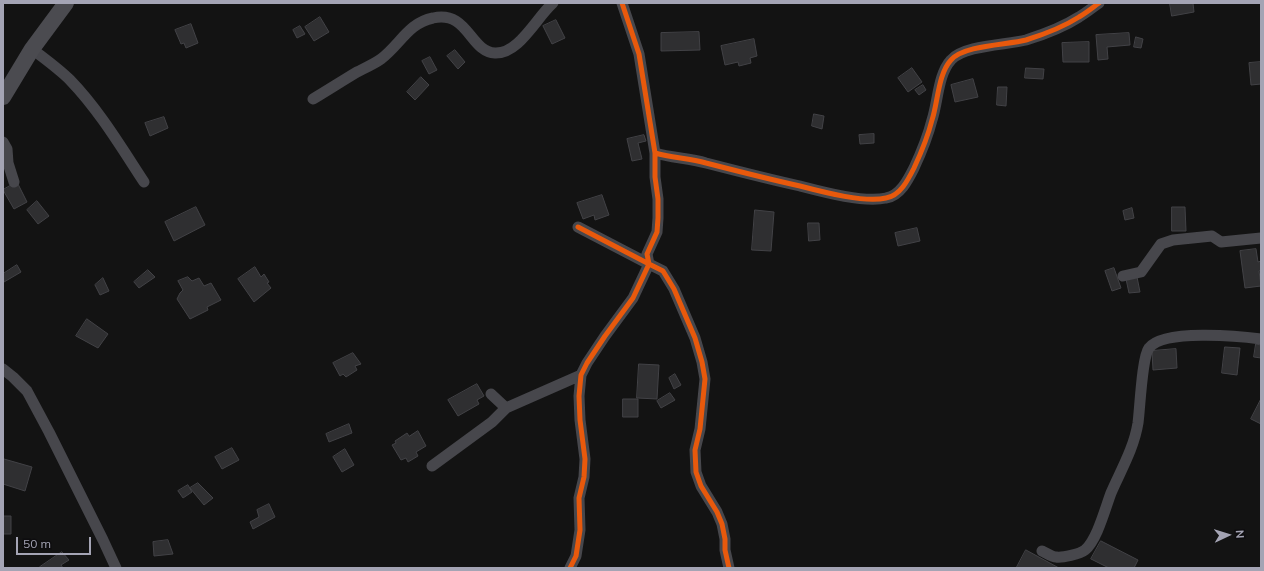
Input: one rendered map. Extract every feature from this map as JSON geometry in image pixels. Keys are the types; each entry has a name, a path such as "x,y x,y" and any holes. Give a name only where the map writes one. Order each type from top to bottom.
{"main road":[{"path":"3,97 32,49 66,3"}],"street":[{"path":"313,99 382,58 416,24 431,18 440,16 448,17 459,22 482,48 493,53 504,52 514,48 553,3"},
{"path":"570,568 576,556 580,530 579,498 585,459 580,420 579,396 581,375 586,363 604,336 633,298 649,264 647,254 657,232 658,218 655,153 639,54 622,3"},
{"path":"655,153 671,158 693,160 830,194 869,199 888,198 900,191 914,168 933,120 938,91 945,70 951,60 960,53 1026,40 1065,25 1080,17 1099,3"},
{"path":"32,49 70,79 111,132 144,182"},
{"path":"3,142 7,149 8,163 14,182"},
{"path":"578,227 663,271 674,289 696,338 705,379 700,429 695,450 696,472 701,486 717,512 722,524 729,568"},
{"path":"1123,276 1141,272 1161,244 1173,240 1212,236 1221,242 1261,238"},
{"path":"1042,551 1056,558 1071,556 1084,552 1092,543 1132,445 1138,423 1145,358 1149,348 1157,342 1168,339 1200,335 1227,335 1261,339"},
{"path":"3,369 27,391 49,432 116,568"},
{"path":"432,466 492,422 506,408 581,375"},
{"path":"491,394 506,408"}],"building":[{"path":"1170,3 1193,3 1194,12 1172,16"},
{"path":"320,17 329,32 314,41 305,27"},
{"path":"556,20 565,38 552,44 543,26"},
{"path":"191,24 198,43 186,48 184,43 181,44 175,30"},
{"path":"300,26 305,34 297,38 293,30"},
{"path":"699,32 700,50 661,51 661,33"},
{"path":"1129,33 1130,45 1107,47 1108,59 1098,60 1096,35"},
{"path":"1136,37 1143,39 1141,48 1134,47"},
{"path":"754,39 757,56 750,58 751,63 739,66 738,62 725,65 721,46"},
{"path":"1089,42 1089,62 1063,62 1062,43"},
{"path":"455,50 465,62 458,69 447,56"},
{"path":"430,57 437,70 429,74 422,61"},
{"path":"1261,62 1261,84 1251,85 1249,63"},
{"path":"912,68 922,82 908,92 898,78"},
{"path":"1026,68 1044,69 1043,79 1025,78"},
{"path":"421,77 429,85 415,100 407,92"},
{"path":"973,79 978,97 955,102 951,85"},
{"path":"923,85 926,90 919,95 915,90"},
{"path":"998,87 1007,87 1006,106 997,105"},
{"path":"814,114 824,116 822,129 812,126"},
{"path":"164,117 168,128 150,136 145,123"},
{"path":"874,134 874,143 860,144 859,135"},
{"path":"644,135 646,141 638,143 642,159 632,161 627,139"},
{"path":"17,182 27,202 14,209 3,190"},
{"path":"602,195 609,215 595,220 594,215 583,219 577,203"},
{"path":"37,201 49,216 38,224 27,210"},
{"path":"196,207 205,225 174,241 165,222"},
{"path":"1172,207 1185,207 1186,231 1172,231"},
{"path":"1132,208 1134,218 1125,220 1123,211"},
{"path":"755,210 774,212 771,251 752,250"},
{"path":"808,223 819,223 820,240 809,241"},
{"path":"917,228 920,241 898,246 895,233"},
{"path":"1256,249 1258,262 1261,261 1261,270 1259,271 1261,286 1245,288 1240,251"},
{"path":"17,265 21,272 4,282 3,274"},
{"path":"255,267 261,277 264,274 269,282 267,283 271,288 254,302 238,279"},
{"path":"1114,268 1121,288 1112,291 1105,271"},
{"path":"148,270 155,277 139,288 134,282"},
{"path":"188,277 192,281 199,278 204,286 211,283 221,300 207,307 208,310 190,319 177,299 183,290 178,281"},
{"path":"1137,277 1140,292 1129,293 1126,279"},
{"path":"103,278 109,291 100,295 95,285"},
{"path":"87,319 108,334 98,348 76,336"},
{"path":"1256,344 1261,345 1261,358 1254,357"},
{"path":"1225,347 1240,348 1237,375 1222,373"},
{"path":"1176,349 1177,368 1153,370 1152,351"},
{"path":"353,353 361,364 355,366 357,370 346,377 343,374 340,376 333,363"},
{"path":"639,364 659,365 657,399 637,398"},
{"path":"675,374 681,385 674,389 669,378"},
{"path":"477,384 484,396 477,400 479,404 458,416 448,400"},
{"path":"670,393 675,400 661,408 657,401"},
{"path":"623,399 638,399 638,417 623,417"},
{"path":"1261,399 1261,424 1251,419"},
{"path":"349,424 352,433 329,442 326,434"},
{"path":"418,431 426,446 416,452 418,456 408,462 406,458 401,460 392,445 396,443 395,441 407,433 409,436"},
{"path":"232,448 239,460 222,469 215,457"},
{"path":"345,449 354,465 342,472 333,457"},
{"path":"4,459 32,467 25,491 3,484"},
{"path":"198,483 213,498 204,505 190,488"},
{"path":"188,485 192,492 183,498 178,491"},
{"path":"269,504 275,517 253,529 250,522 259,517 257,510"},
{"path":"3,516 11,516 11,534 3,534"},
{"path":"168,540 173,554 154,556 153,542"},
{"path":"1101,541 1138,560 1134,568 1109,568 1091,559"},
{"path":"1026,550 1059,568 1017,567"},
{"path":"62,552 69,560 61,565 63,568 40,567"}],"cycle path":[{"path":"622,3 639,54 655,153 655,177 658,199 657,232 647,254 649,264 663,271 674,289 695,338 702,362 705,379 700,429 695,450 696,472 701,486 717,512 722,524 729,568"},
{"path":"655,153 700,161 764,178 843,196 867,199 891,197 899,191 914,168 934,113 943,73 951,60 957,55 975,48 1018,42 1046,33 1084,14 1099,3"},
{"path":"570,568 576,556 580,530 579,498 584,477 585,459 580,420 579,396 581,375 605,336 633,298 649,264 578,227"}]}
